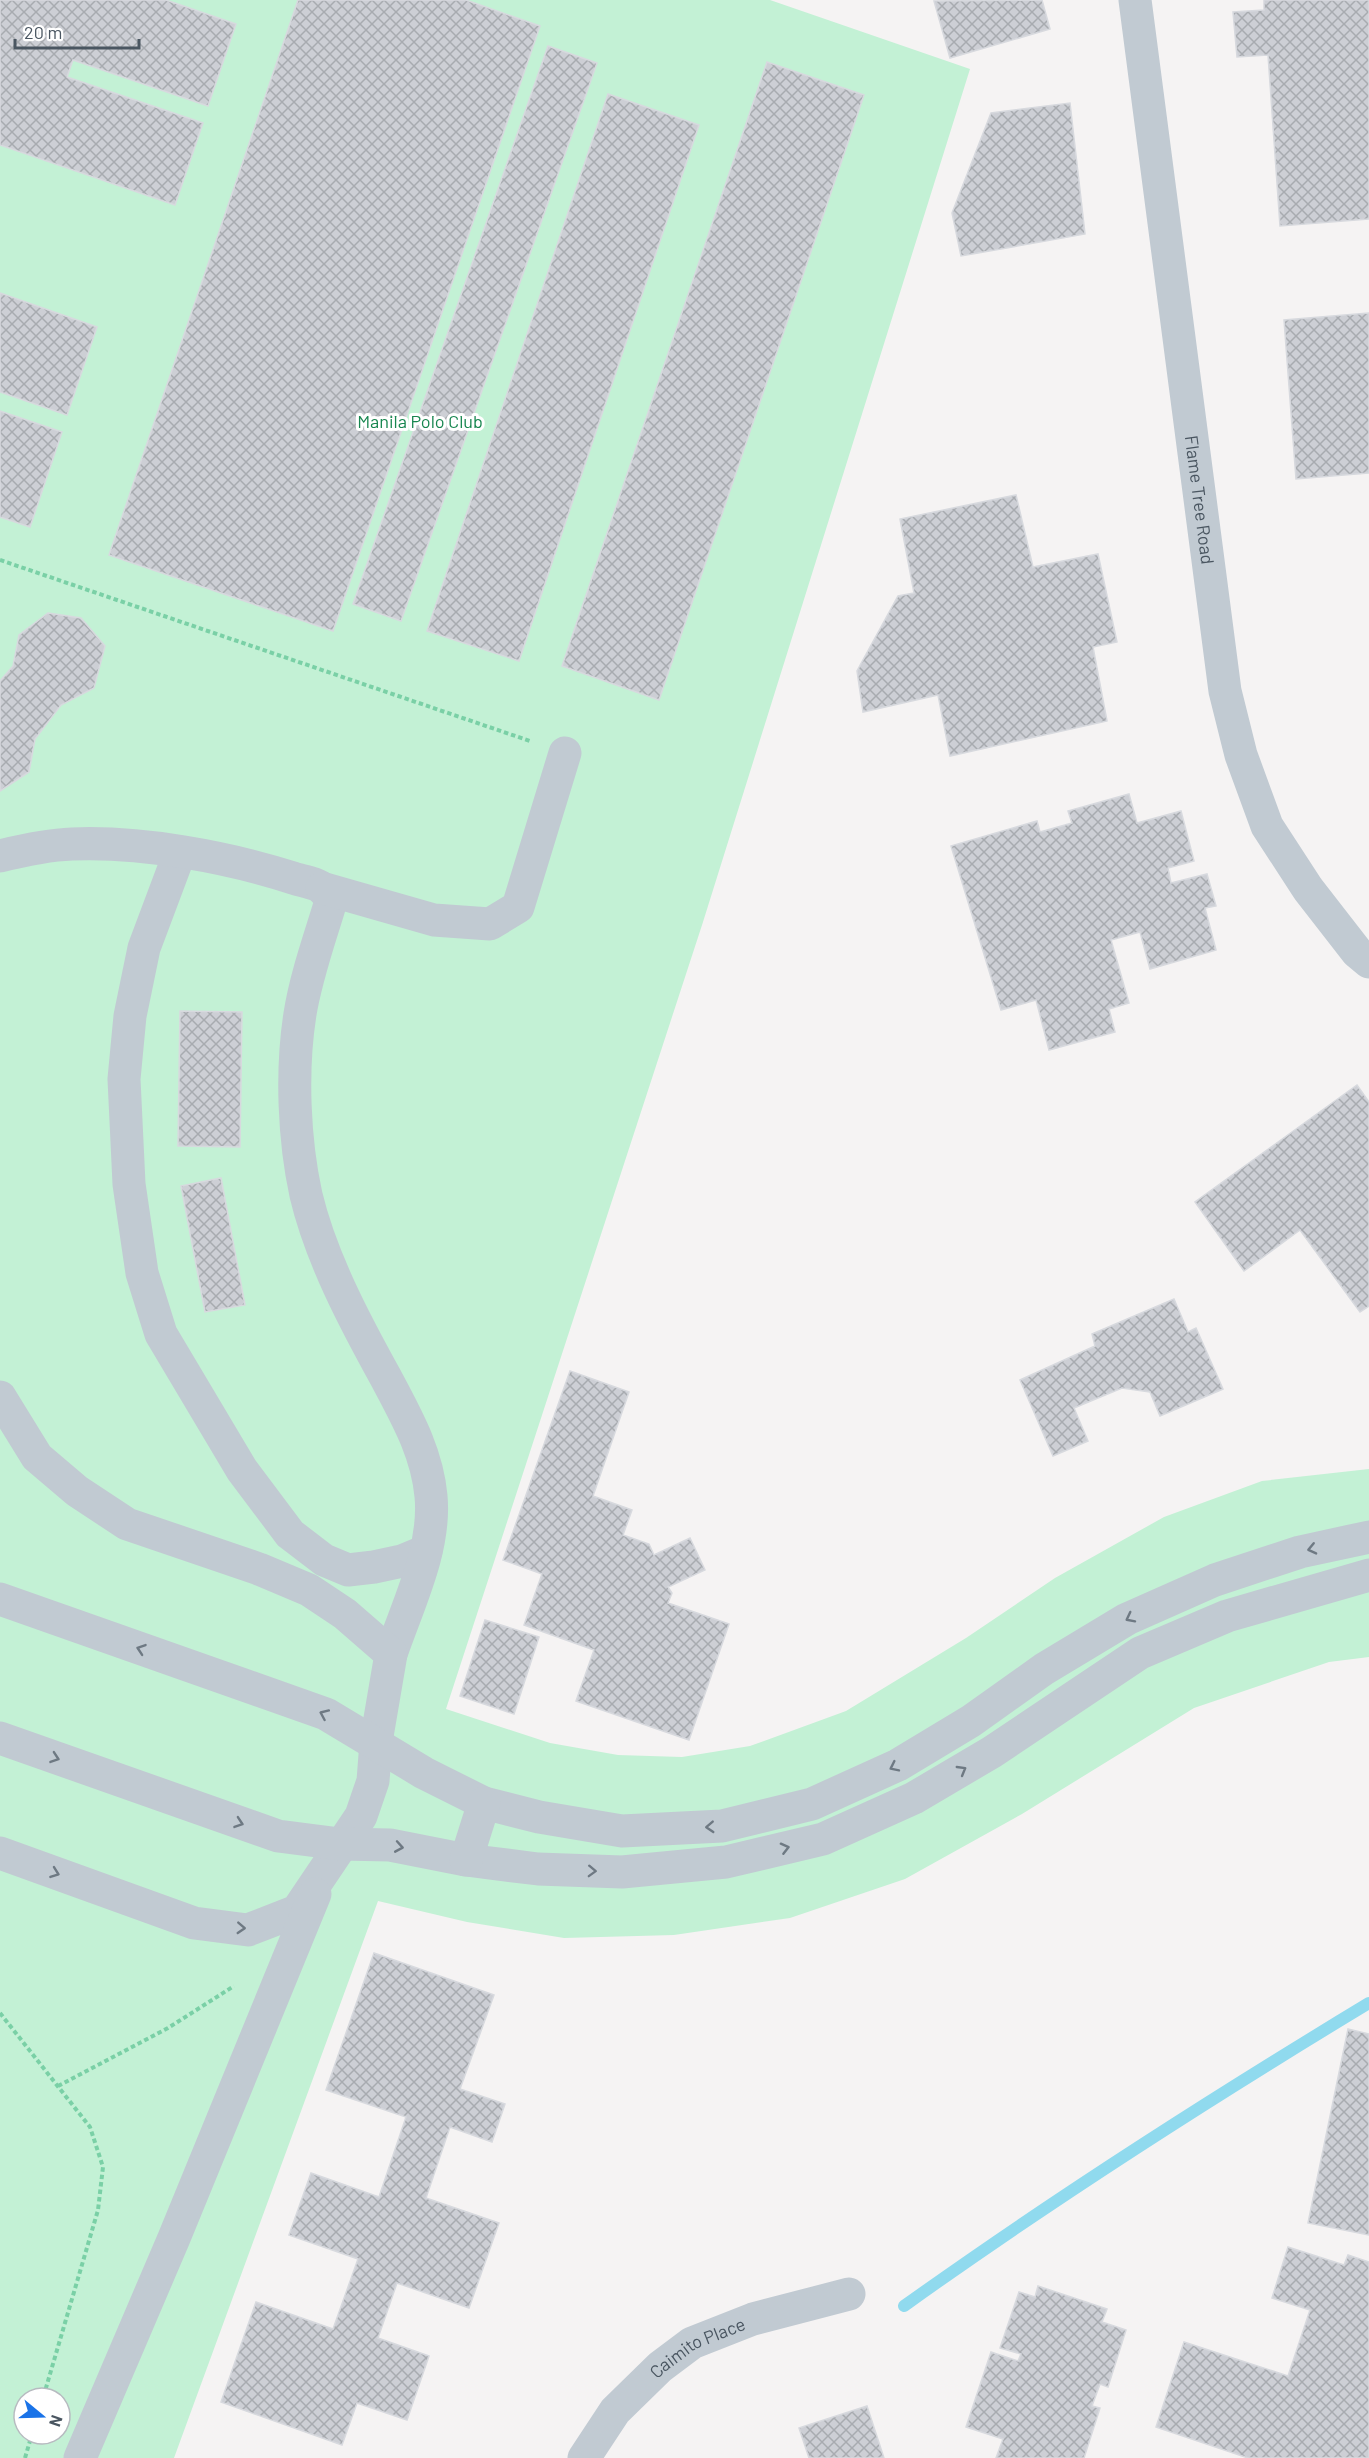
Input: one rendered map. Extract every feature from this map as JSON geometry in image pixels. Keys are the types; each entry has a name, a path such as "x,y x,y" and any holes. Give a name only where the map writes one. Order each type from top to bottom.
{"street":[{"name":"Flame Tree Road","path":"1135,0 1225,691 1230,712 1241,755 1267,826 1308,889 1357,952 1369,962"},
{"path":"0,856 31,848 73,844 180,852 229,860 434,920 490,924 518,907 565,753"},
{"path":"180,852 144,948 130,1016 124,1079 129,1184 142,1274 161,1334 242,1470 290,1534 345,1614"},
{"path":"0,1853 194,1923 248,1929 297,1911 361,1816 373,1781 376,1742 392,1654 426,1551 431,1497 422,1454 407,1416 332,1271 306,1197 297,1142 296,1074 300,1014 331,900 322,888"},
{"path":"0,1397 37,1457 77,1491 127,1524 269,1573 309,1590 345,1614 392,1654"},
{"path":"290,1534 324,1560 348,1570 402,1561 426,1551"},
{"path":"0,1599 326,1714 376,1742 424,1773 484,1803 539,1817 622,1831 722,1826 813,1804 898,1766 971,1721 1044,1669 1127,1619 1215,1580 1300,1552 1369,1537"},
{"path":"0,1738 278,1836 340,1844 390,1845 465,1860 538,1869 622,1872 726,1862 823,1839 924,1792 992,1752 1140,1653 1227,1616 1369,1575"},
{"path":"465,1860 484,1803"},
{"path":"80,2458 174,2238 322,1876"},
{"name":"Caimito Place","path":"584,2458 615,2411 660,2367 692,2343 753,2319 849,2294"}],"path":[{"path":"0,560 565,753"},
{"path":"57,2086 168,2028 235,1985"},
{"path":"0,2013 90,2127 103,2167 98,2210 46,2386"}],"green space":[{"name":"Manila Polo Club","path":"0,0 770,0 970,69 703,922 446,1709 550,1743 618,1755 682,1757 750,1746 846,1711 966,1638 1055,1578 1164,1517 1262,1481 1369,1469 1369,1657 1329,1662 1194,1708 1022,1814 905,1879 790,1918 674,1935 564,1938 467,1922 378,1901 174,2458 0,2458"}],"building":[{"path":"0,0 166,0 236,24 208,106 73,60 67,77 203,123 175,205 0,145"},
{"path":"298,0 466,0 540,26 333,631 109,555"},
{"path":"1042,0 1050,29 950,58 934,1"},
{"path":"1264,0 1369,0 1369,219 1280,226 1268,55 1237,57 1233,12 1264,10"},
{"path":"548,46 597,63 401,621 353,604"},
{"path":"767,62 864,95 659,700 562,666"},
{"path":"608,94 699,125 519,661 427,631"},
{"path":"1070,103 1085,234 961,256 952,213 991,113"},
{"path":"0,293 97,327 67,415 0,392"},
{"path":"1369,313 1369,473 1296,479 1284,320"},
{"path":"0,411 62,432 30,527 0,517"},
{"path":"1016,495 1033,567 1098,554 1117,642 1093,647 1107,721 950,756 938,695 863,712 857,671 898,596 914,593 900,519"},
{"path":"48,613 81,618 105,646 94,688 61,705 35,739 29,772 0,791 0,681 13,666 19,635"},
{"path":"1129,794 1137,823 1181,811 1194,861 1168,868 1171,883 1207,874 1216,906 1205,908 1216,950 1150,969 1140,932 1111,940 1129,1003 1109,1009 1115,1032 1049,1050 1036,1000 1001,1010 951,846 1037,821 1040,832 1072,823 1068,811"},
{"path":"180,1011 242,1012 240,1147 178,1146"},
{"path":"1357,1085 1369,1102 1369,1306 1360,1312 1300,1230 1244,1271 1195,1202"},
{"path":"221,1178 245,1305 205,1312 181,1186"},
{"path":"1174,1299 1188,1332 1196,1328 1223,1389 1160,1416 1150,1392 1122,1388 1074,1408 1088,1441 1053,1456 1020,1380 1095,1346 1092,1334"},
{"path":"570,1371 629,1392 593,1496 632,1510 623,1535 649,1544 654,1555 690,1538 705,1570 668,1587 672,1593 668,1603 729,1624 689,1740 576,1701 594,1650 524,1625 542,1574 503,1560"},
{"path":"485,1620 539,1637 514,1714 460,1696"},
{"path":"374,1953 494,1995 460,2089 505,2104 492,2142 450,2127 426,2198 499,2223 469,2308 397,2283 378,2338 429,2356 407,2420 357,2403 342,2445 221,2402 256,2302 333,2329 358,2259 289,2235 311,2173 379,2197 406,2117 326,2090"},
{"path":"1348,2029 1369,2034 1369,2235 1308,2223"},
{"path":"1288,2247 1344,2265 1348,2255 1369,2262 1369,2458 1248,2458 1156,2427 1184,2342 1288,2376 1310,2310 1272,2298"},
{"path":"1038,2286 1107,2309 1102,2322 1126,2330 1108,2387 1100,2384 1092,2406 1100,2408 1084,2458 996,2458 1003,2439 966,2427 991,2352 1018,2361 1021,2354 1000,2348 1019,2292 1035,2297"},
{"path":"867,2406 884,2458 809,2458 799,2428"}],"waterway":[{"path":"904,2306 1134,2150 1369,2003"}]}
